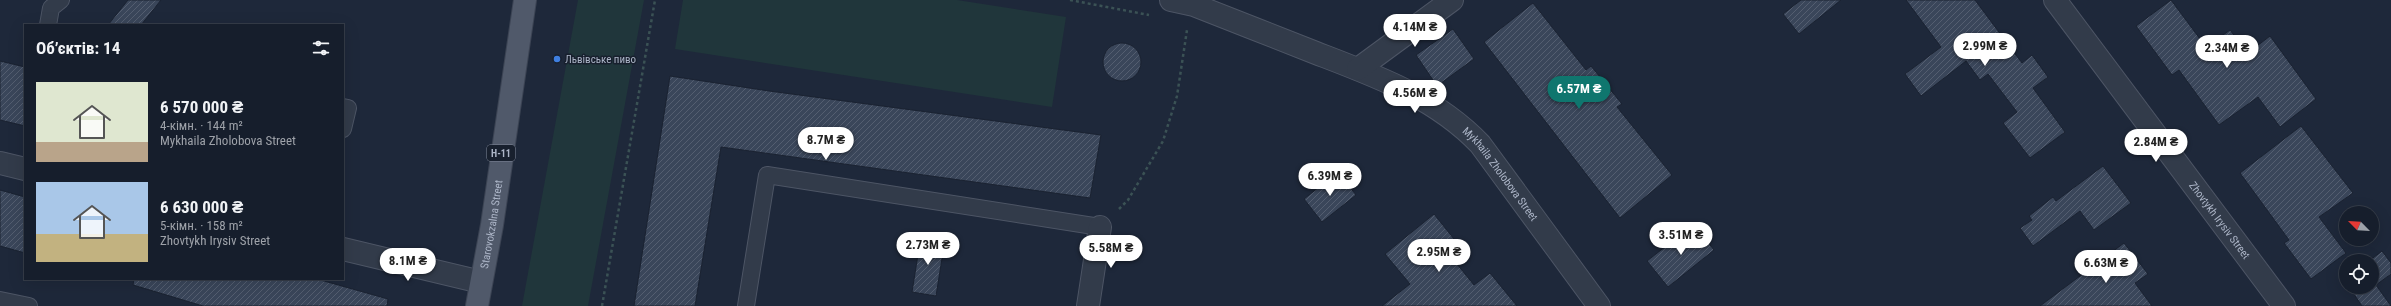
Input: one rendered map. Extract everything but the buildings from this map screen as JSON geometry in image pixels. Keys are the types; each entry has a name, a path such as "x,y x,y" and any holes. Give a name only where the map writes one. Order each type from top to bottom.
{"main road":[{"name":"Starovokzalna Street","path":"477,306 492,225 525,0"}],"street":[{"name":"Mykhaila Zholobova Street","path":"1171,0 1194,5 1358,69 1421,98 1461,124 1480,144 1599,306"},
{"path":"1358,69 1452,0"},
{"name":"Zhovtykh Irysiv Street","path":"2055,0 2284,306"},
{"path":"0,163 24,169"},
{"path":"1088,306 1100,227"},
{"path":"344,249 481,282"}],"lane":[{"path":"48,24 51,8 61,0"},
{"path":"344,107 348,108 344,125"},
{"path":"746,306 767,175 1100,227"},
{"path":"0,300 29,306"}],"path":[{"path":"602,306 656,0"},
{"path":"1070,0 1152,16"},
{"path":"1100,227 1128,200 1163,141 1177,96 1188,26 1194,5"}],"green space":[{"path":"578,0 644,0 588,306 522,306"},
{"path":"683,0 957,0 1066,17 1052,107 675,49"}],"place":[{"name":"Львівське пиво","path":"557,59"}]}
